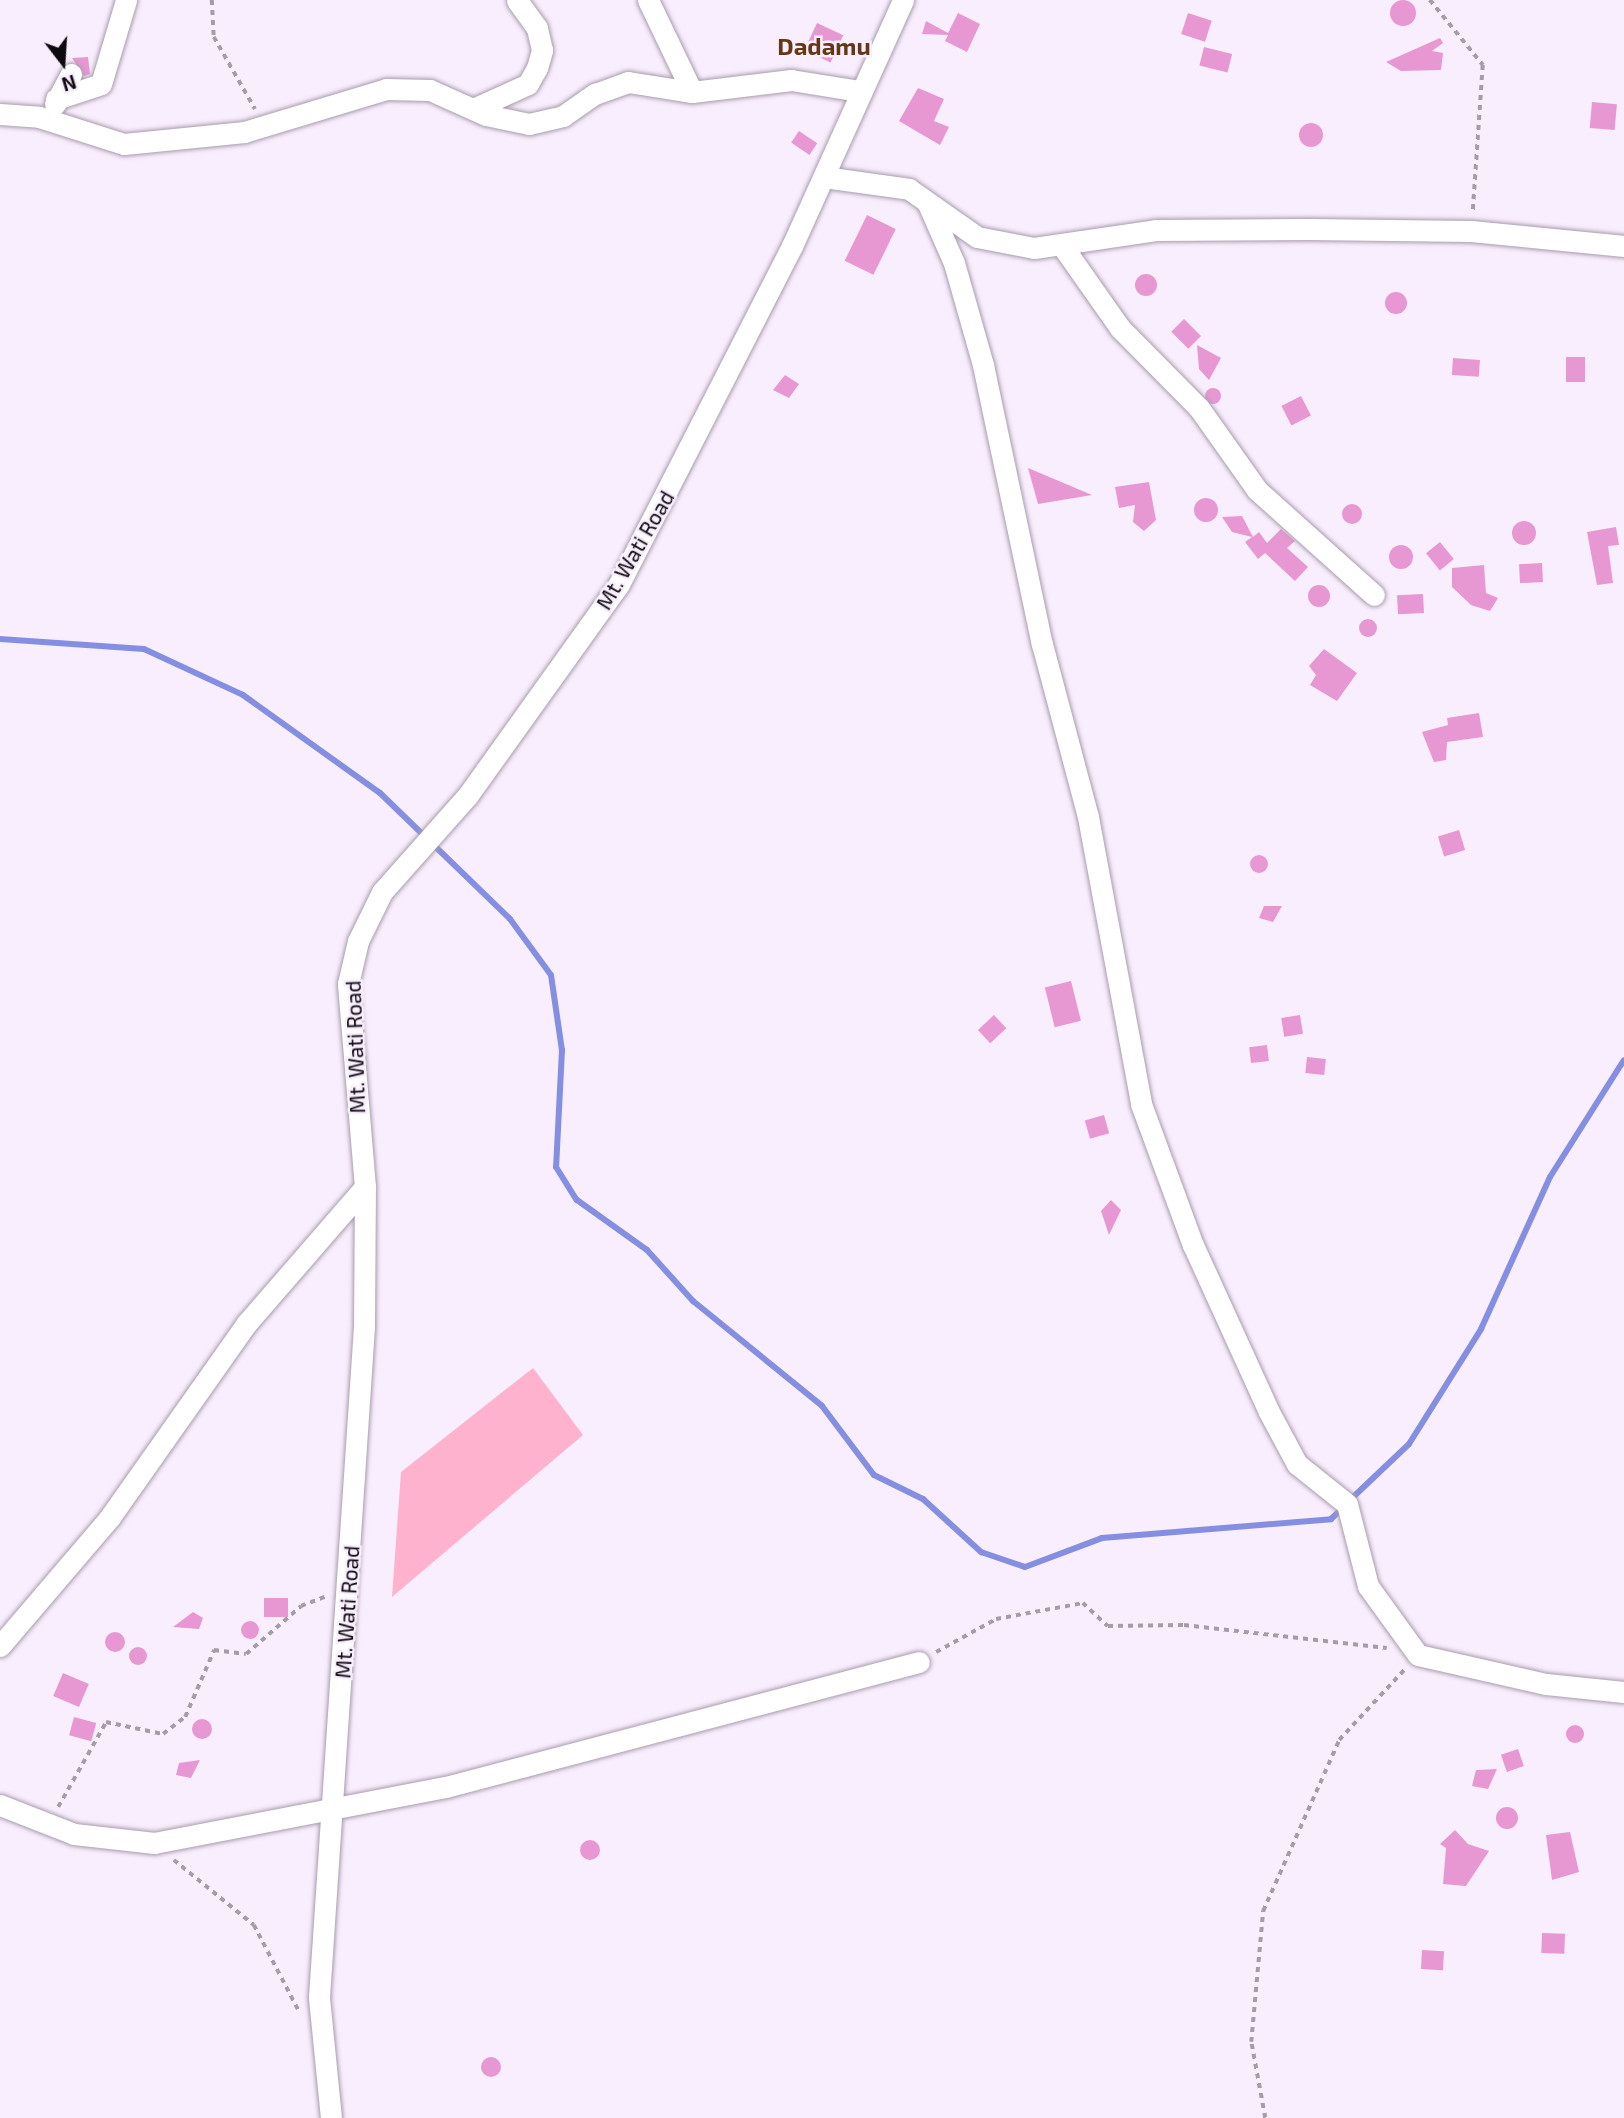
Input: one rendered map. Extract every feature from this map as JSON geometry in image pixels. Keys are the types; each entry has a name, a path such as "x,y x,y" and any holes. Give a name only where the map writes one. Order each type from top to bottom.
{"street":[{"path":"0,114 25,116 54,109 101,85 126,0"},
{"path":"473,109 528,84 537,68 542,50 537,28 517,0"},
{"path":"648,0 692,92"},
{"name":"Mt. Wati Road","path":"331,2118 319,1997 334,1809 364,1326 365,1187 348,984 358,941 382,892 468,795 619,584 824,177 860,91 904,0"},
{"path":"54,109 71,74"},
{"path":"54,109 113,143 251,130 386,89 430,90 473,109 529,124 563,116 595,93 628,82 692,92 791,80 860,91"},
{"path":"0,104 25,116"},
{"path":"824,177 909,189 977,237 1063,247 1156,230 1471,231 1624,246"},
{"path":"928,204 954,262 983,365 1039,633 1088,817 1141,1104 1193,1245 1269,1412 1297,1464 1347,1504 1368,1586 1418,1655 1546,1684 1624,1692"},
{"path":"1063,247 1120,328 1199,408 1250,483 1374,595"},
{"path":"0,1646 110,1517 247,1323 365,1187"},
{"path":"0,1805 48,1824 154,1843 334,1809 526,1766 919,1662"}],"path":[{"path":"212,0 214,37 257,111 251,130"},
{"path":"1430,0 1483,65 1471,231"},
{"path":"48,1824 106,1723 163,1734 185,1717 214,1650 246,1654 301,1606 348,1588"},
{"path":"919,1662 996,1619 1083,1603 1108,1626 1342,1639 1418,1655"},
{"path":"1265,2118 1251,2042 1264,1911 1339,1740 1418,1655"},
{"path":"154,1843 254,1925 301,2018"}],"shaded area":[{"path":"533,1368 583,1435 392,1597 401,1472"}],"building":[{"path":"1403,0 1413,3 1416,13 1413,23 1403,26 1393,23 1390,13 1393,3"},
{"path":"958,13 980,24 967,52 945,41 948,35 922,34 926,21 948,33"},
{"path":"1188,13 1212,21 1205,42 1181,34"},
{"path":"817,23 843,35 831,62 804,50"},
{"path":"1440,38 1443,43 1432,51 1443,53 1441,70 1401,71 1386,62"},
{"path":"1204,47 1232,54 1228,72 1199,65"},
{"path":"88,57 90,74 84,76 72,58"},
{"path":"918,88 944,99 934,121 949,127 940,145 899,121"},
{"path":"1592,102 1617,104 1615,130 1590,128"},
{"path":"1311,123 1322,130 1323,135 1316,146 1311,147 1300,140 1299,135 1306,124"},
{"path":"799,131 817,143 809,155 791,143"},
{"path":"867,215 896,229 873,275 845,261"},
{"path":"1146,274 1154,277 1157,285 1154,293 1146,296 1138,293 1135,285 1138,277"},
{"path":"1396,292 1404,295 1407,303 1404,311 1396,314 1388,311 1385,303 1388,295"},
{"path":"1184,319 1201,336 1188,349 1171,332"},
{"path":"1197,345 1221,358 1209,380 1199,369"},
{"path":"1566,357 1585,357 1585,382 1566,382"},
{"path":"1453,358 1480,360 1479,377 1452,375"},
{"path":"785,375 799,384 789,398 773,390"},
{"path":"1213,388 1221,396 1213,404 1205,396"},
{"path":"1301,396 1311,416 1291,426 1281,406"},
{"path":"1028,468 1092,495 1038,504"},
{"path":"1149,482 1156,520 1144,531 1133,522 1135,505 1119,508 1115,487"},
{"path":"1206,498 1215,501 1218,510 1215,519 1206,522 1197,519 1194,510 1197,501"},
{"path":"1348,504 1356,504 1362,514 1356,524 1348,524 1342,518 1342,510"},
{"path":"1242,516 1253,537 1259,532 1267,543 1281,529 1295,541 1287,548 1308,567 1295,581 1265,553 1258,559 1245,542 1252,537 1232,532 1222,517"},
{"path":"1519,521 1529,521 1536,528 1536,538 1529,545 1519,545 1512,538 1512,528"},
{"path":"1616,527 1619,545 1608,546 1613,583 1597,585 1587,532"},
{"path":"1440,542 1454,559 1440,570 1426,553"},
{"path":"1401,545 1412,552 1413,557 1406,568 1401,569 1390,562 1389,557 1396,546"},
{"path":"1542,563 1543,582 1520,583 1519,564"},
{"path":"1484,565 1486,593 1498,598 1490,611 1471,605 1452,587 1452,568"},
{"path":"1315,585 1323,585 1330,592 1330,600 1323,607 1315,607 1308,600 1308,592"},
{"path":"1423,594 1424,613 1398,614 1397,595"},
{"path":"1368,619 1374,622 1377,628 1374,634 1368,637 1362,634 1359,628 1362,622"},
{"path":"1324,649 1357,673 1337,701 1310,685 1316,675 1309,666"},
{"path":"1479,713 1483,737 1447,742 1446,760 1434,762 1422,732 1448,725 1447,718"},
{"path":"1459,830 1465,850 1444,857 1438,836"},
{"path":"1259,855 1265,858 1268,864 1265,870 1259,873 1253,870 1250,864 1253,858"},
{"path":"1264,906 1282,906 1273,922 1259,918"},
{"path":"1071,981 1081,1021 1055,1027 1045,988"},
{"path":"994,1015 1006,1028 990,1043 978,1030"},
{"path":"1300,1015 1303,1034 1284,1037 1281,1018"},
{"path":"1267,1045 1269,1061 1251,1063 1249,1047"},
{"path":"1307,1057 1326,1059 1324,1075 1305,1073"},
{"path":"1104,1115 1109,1133 1090,1139 1085,1121"},
{"path":"1111,1200 1121,1210 1109,1235 1101,1211"},
{"path":"264,1598 288,1598 288,1617 264,1617"},
{"path":"193,1612 203,1618 199,1629 173,1627"},
{"path":"246,1621 254,1621 259,1630 257,1637 246,1639 241,1634 241,1626"},
{"path":"111,1632 119,1632 125,1642 119,1652 111,1652 105,1646 105,1638"},
{"path":"138,1647 144,1650 147,1656 144,1662 138,1665 132,1662 129,1656 132,1650"},
{"path":"63,1673 89,1684 79,1707 53,1696"},
{"path":"74,1717 96,1723 91,1741 69,1735"},
{"path":"202,1719 209,1722 212,1729 209,1736 202,1739 195,1736 192,1729 195,1722"},
{"path":"1575,1725 1581,1728 1584,1734 1581,1740 1575,1743 1569,1740 1566,1734 1569,1728"},
{"path":"1518,1749 1524,1766 1507,1772 1501,1755"},
{"path":"200,1760 191,1778 176,1775 179,1763"},
{"path":"1497,1769 1488,1789 1472,1786 1476,1770"},
{"path":"1507,1807 1515,1810 1518,1818 1515,1826 1507,1829 1499,1826 1496,1818 1499,1810"},
{"path":"1455,1830 1468,1844 1489,1851 1466,1886 1443,1884 1446,1848 1440,1844"},
{"path":"1570,1832 1579,1872 1552,1880 1546,1835"},
{"path":"586,1840 594,1840 600,1850 594,1860 586,1860 580,1854 580,1846"},
{"path":"1542,1933 1565,1934 1564,1954 1541,1953"},
{"path":"1422,1950 1444,1951 1443,1970 1421,1969"},
{"path":"491,2057 498,2060 501,2067 498,2074 491,2077 484,2074 481,2067 484,2060"}],"waterway":[{"path":"0,639 144,649 243,695 380,793 510,919 551,975 562,1050 556,1167 577,1200 647,1250 693,1301 822,1406 874,1475 923,1499 981,1552 1025,1567 1102,1538 1331,1519 1343,1508"},
{"path":"1350,1500 1409,1444 1481,1329 1550,1177 1624,1060"}],"district":[{"name":"Dadamu","path":"824,46"}]}
